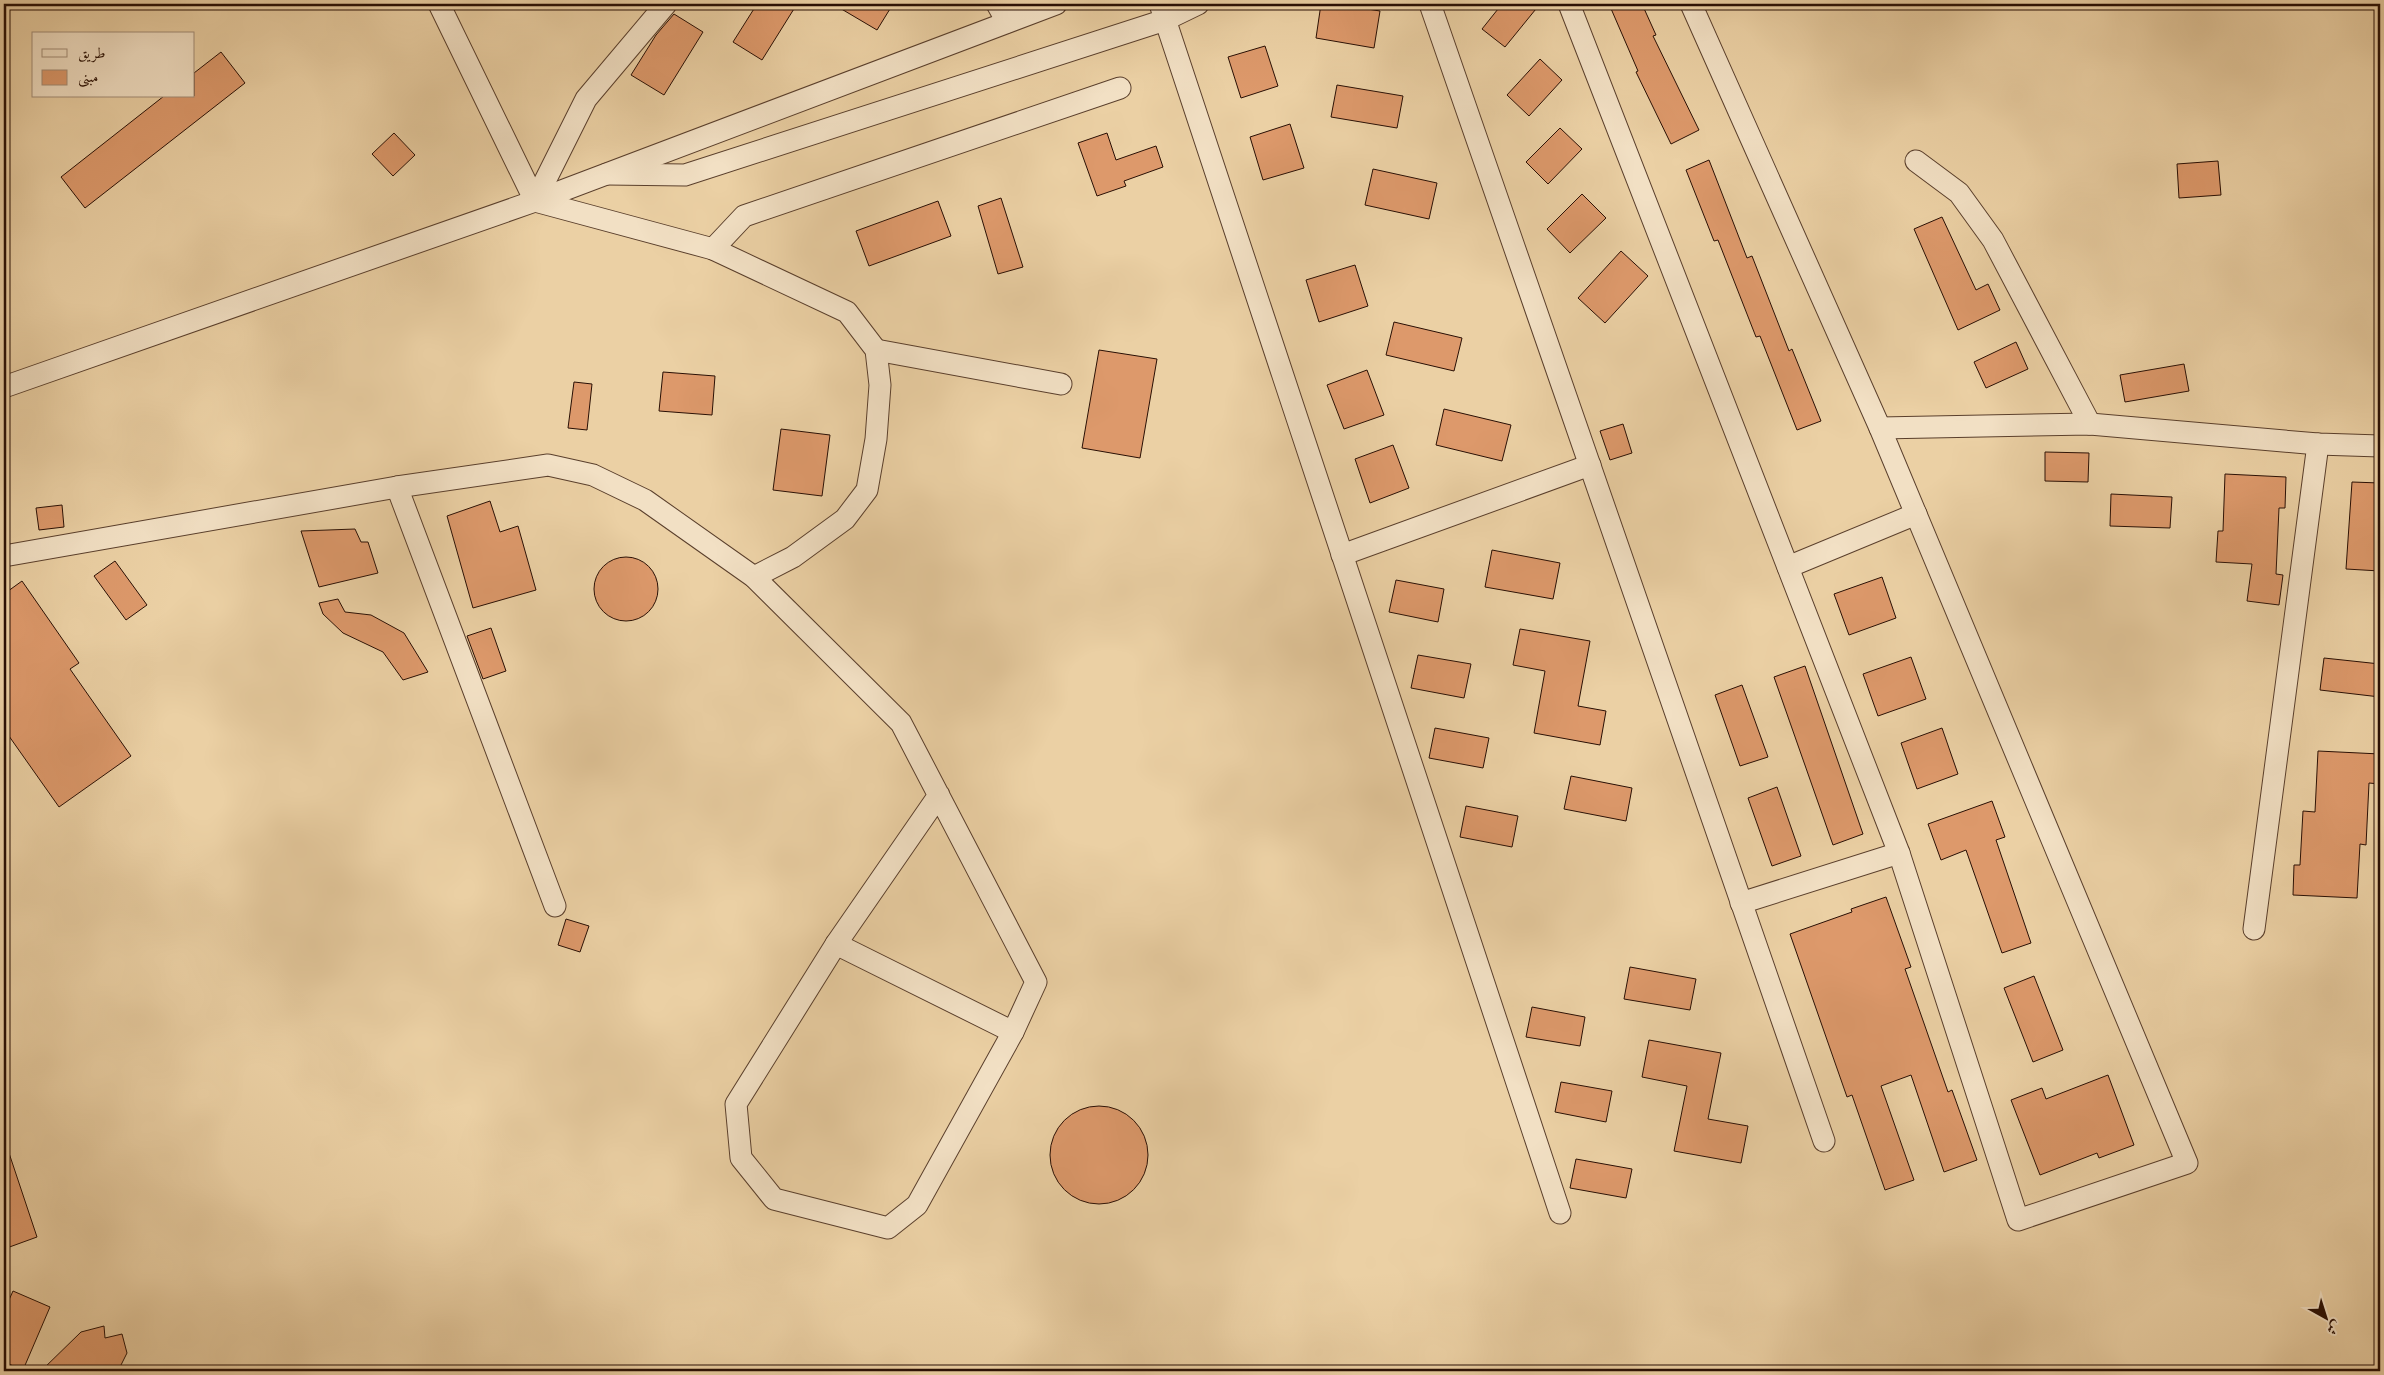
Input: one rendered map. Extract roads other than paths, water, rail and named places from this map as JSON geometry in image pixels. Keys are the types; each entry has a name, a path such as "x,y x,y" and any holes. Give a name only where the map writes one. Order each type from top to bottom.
{"street":[{"path":"440,4 536,201 713,248 848,312 876,350 880,385 876,439 867,490 845,518 793,557 754,577"},
{"path":"536,201 586,99 666,4"},
{"path":"997,4 1007,22"},
{"path":"4,387 536,201 1056,4"},
{"path":"607,174 685,175 1162,12 1198,4"},
{"path":"1430,4 1824,1141"},
{"path":"1569,4 1899,854 2018,1220 2186,1163 1880,428 1691,4"},
{"path":"1162,12 1560,1213"},
{"path":"713,248 744,216 1120,88"},
{"path":"1916,161 1959,193 1993,240 2090,424"},
{"path":"876,350 1061,384"},
{"path":"1880,428 2090,424 2318,444 2380,446"},
{"path":"2254,929 2318,444"},
{"path":"1342,555 1590,464"},
{"path":"4,556 397,487 548,465 593,476 645,500 754,577 901,723 1036,982 1013,1032 917,1205 888,1228 774,1199 741,1158 736,1104 836,944 938,795"},
{"path":"397,487 555,906"},
{"path":"1788,567 1916,514"},
{"path":"1741,902 1899,854"},
{"path":"836,944 1013,1032"}]}
